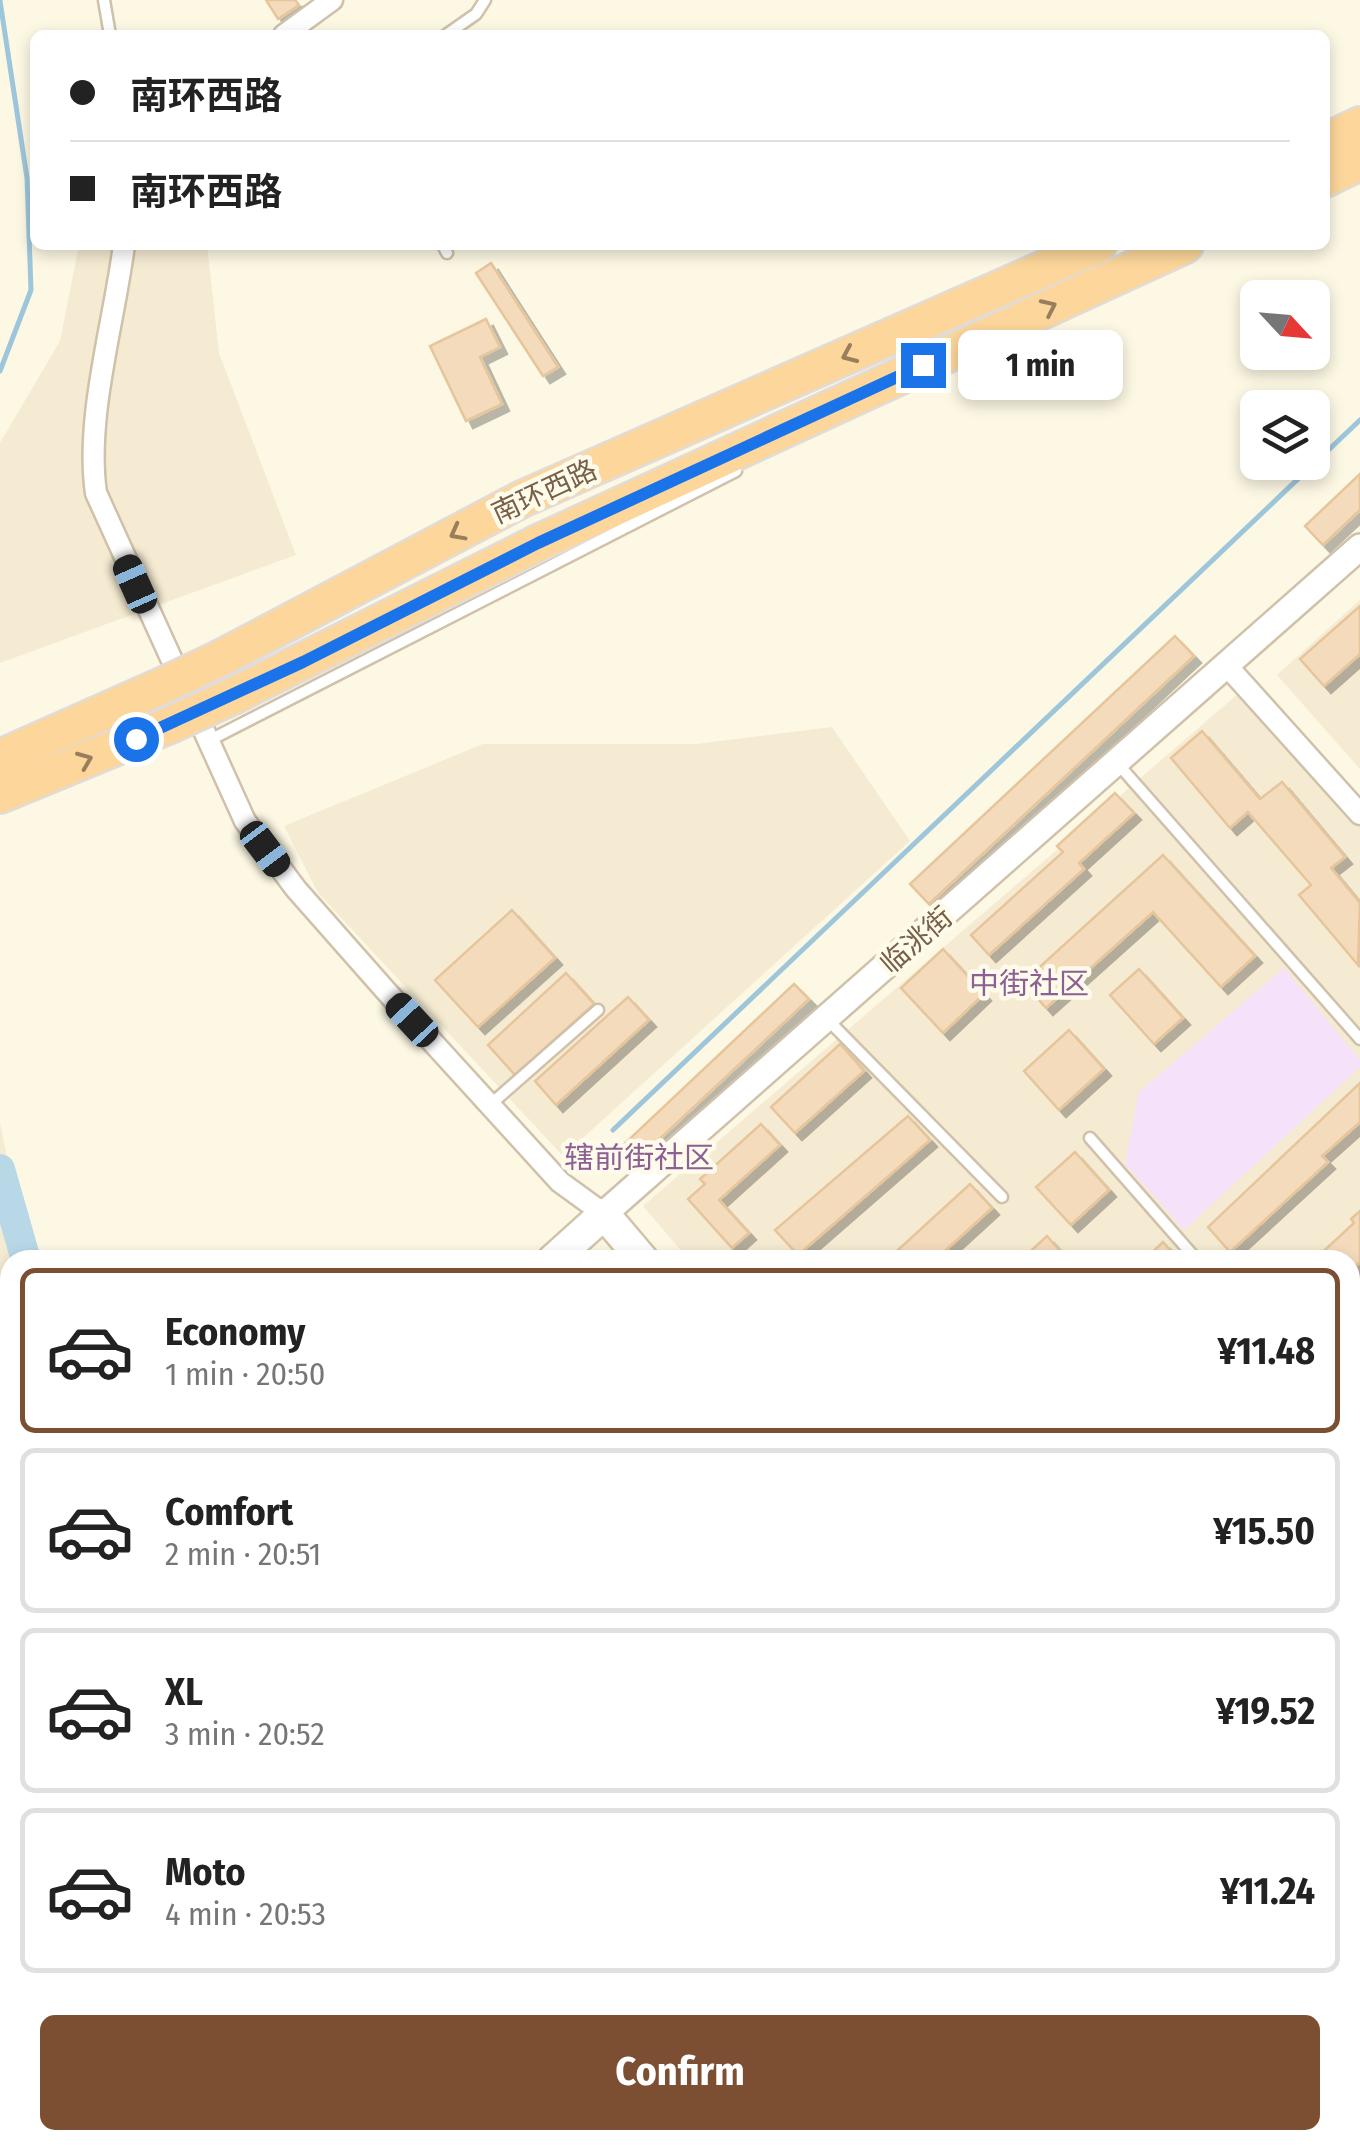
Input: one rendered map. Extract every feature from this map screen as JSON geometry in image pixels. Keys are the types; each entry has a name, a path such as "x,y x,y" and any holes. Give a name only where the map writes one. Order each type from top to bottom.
{"highway":[{"path":"1330,140 1360,125"},
{"path":"1330,177 1360,162"},
{"name":"南环西路","path":"0,758 220,658 522,499 1087,250"},
{"name":"南环西路","path":"0,795 235,695 538,543 1173,250"}],"main road":[{"path":"564,1250 604,1214 635,1250"}],"street":[{"path":"291,30 332,0"},
{"path":"123,250 94,427 91,458 96,493 245,821 296,889 560,1182 604,1214"},
{"name":"临洮街","path":"604,1214 1360,547"},
{"path":"1228,667 1360,814"}],"lane":[{"path":"104,0 109,30"},
{"path":"453,30 476,14 484,0"},
{"path":"797,439 892,379"},
{"path":"208,742 747,465"},
{"path":"1117,764 1360,1038"},
{"path":"490,1105 598,1010"},
{"path":"826,1018 1002,1197"},
{"path":"1090,1138 1189,1250"}],"shaded area":[{"path":"78,250 208,250 219,353 296,555 0,663 0,443 60,341"},
{"path":"1360,600 1360,769 1277,675"},
{"path":"1246,687 1360,821 1360,1250 680,1250 643,1206"},
{"path":"832,727 910,841 563,1156 318,893 284,826 483,744 696,744"},
{"path":"1284,968 1360,1060 1360,1067 1184,1230 1125,1164 1139,1092"},
{"path":"0,1123 26,1250 0,1250"}],"building":[{"path":"266,0 295,0 299,5 278,19"},
{"path":"491,263 558,367 543,376 476,273"},
{"path":"486,319 500,347 480,357 502,404 466,421 430,346"},
{"path":"1360,474 1360,510 1323,545 1305,526"},
{"path":"1360,606 1360,654 1324,686 1300,659"},
{"path":"1175,636 1194,656 929,904 910,884"},
{"path":"1202,731 1260,799 1282,782 1345,857 1331,868 1360,903 1358,965 1299,895 1311,885 1248,812 1230,828 1171,758"},
{"path":"1115,793 1134,813 1079,863 1084,869 989,955 971,935 1063,852 1057,846"},
{"path":"1163,855 1255,956 1221,987 1153,912 1046,1008 1023,982"},
{"path":"512,910 555,958 478,1027 435,980"},
{"path":"943,949 984,994 943,1033 901,988"},
{"path":"1139,969 1183,1018 1154,1044 1110,995"},
{"path":"566,973 594,1004 515,1075 488,1045"},
{"path":"794,984 809,999 634,1163 620,1148"},
{"path":"628,997 649,1020 556,1105 535,1081"},
{"path":"1069,1030 1104,1069 1059,1110 1024,1071"},
{"path":"840,1044 864,1071 795,1133 771,1107"},
{"path":"1360,1083 1360,1122 1322,1156 1328,1162 1232,1250 1208,1227"},
{"path":"908,1116 930,1140 804,1250 793,1250 775,1230"},
{"path":"761,1124 780,1145 719,1200 749,1233 732,1248 688,1199 705,1184 700,1179"},
{"path":"1075,1152 1109,1190 1071,1225 1036,1187"},
{"path":"970,1184 992,1208 946,1250 898,1250"},
{"path":"1360,1211 1360,1250 1325,1250 1354,1223 1351,1219"},
{"path":"1047,1236 1059,1250 1032,1250"}],"waterway":[{"path":"0,1 27,178 31,290 0,371"},
{"path":"613,1130 1360,420"},
{"path":"0,1169 23,1250"}],"district":[{"name":"中街社区","path":"1029,984"},
{"name":"辖前街社区","path":"639,1158"}],"route":[{"path":"136,739 303,662 538,543 923,365"}]}
